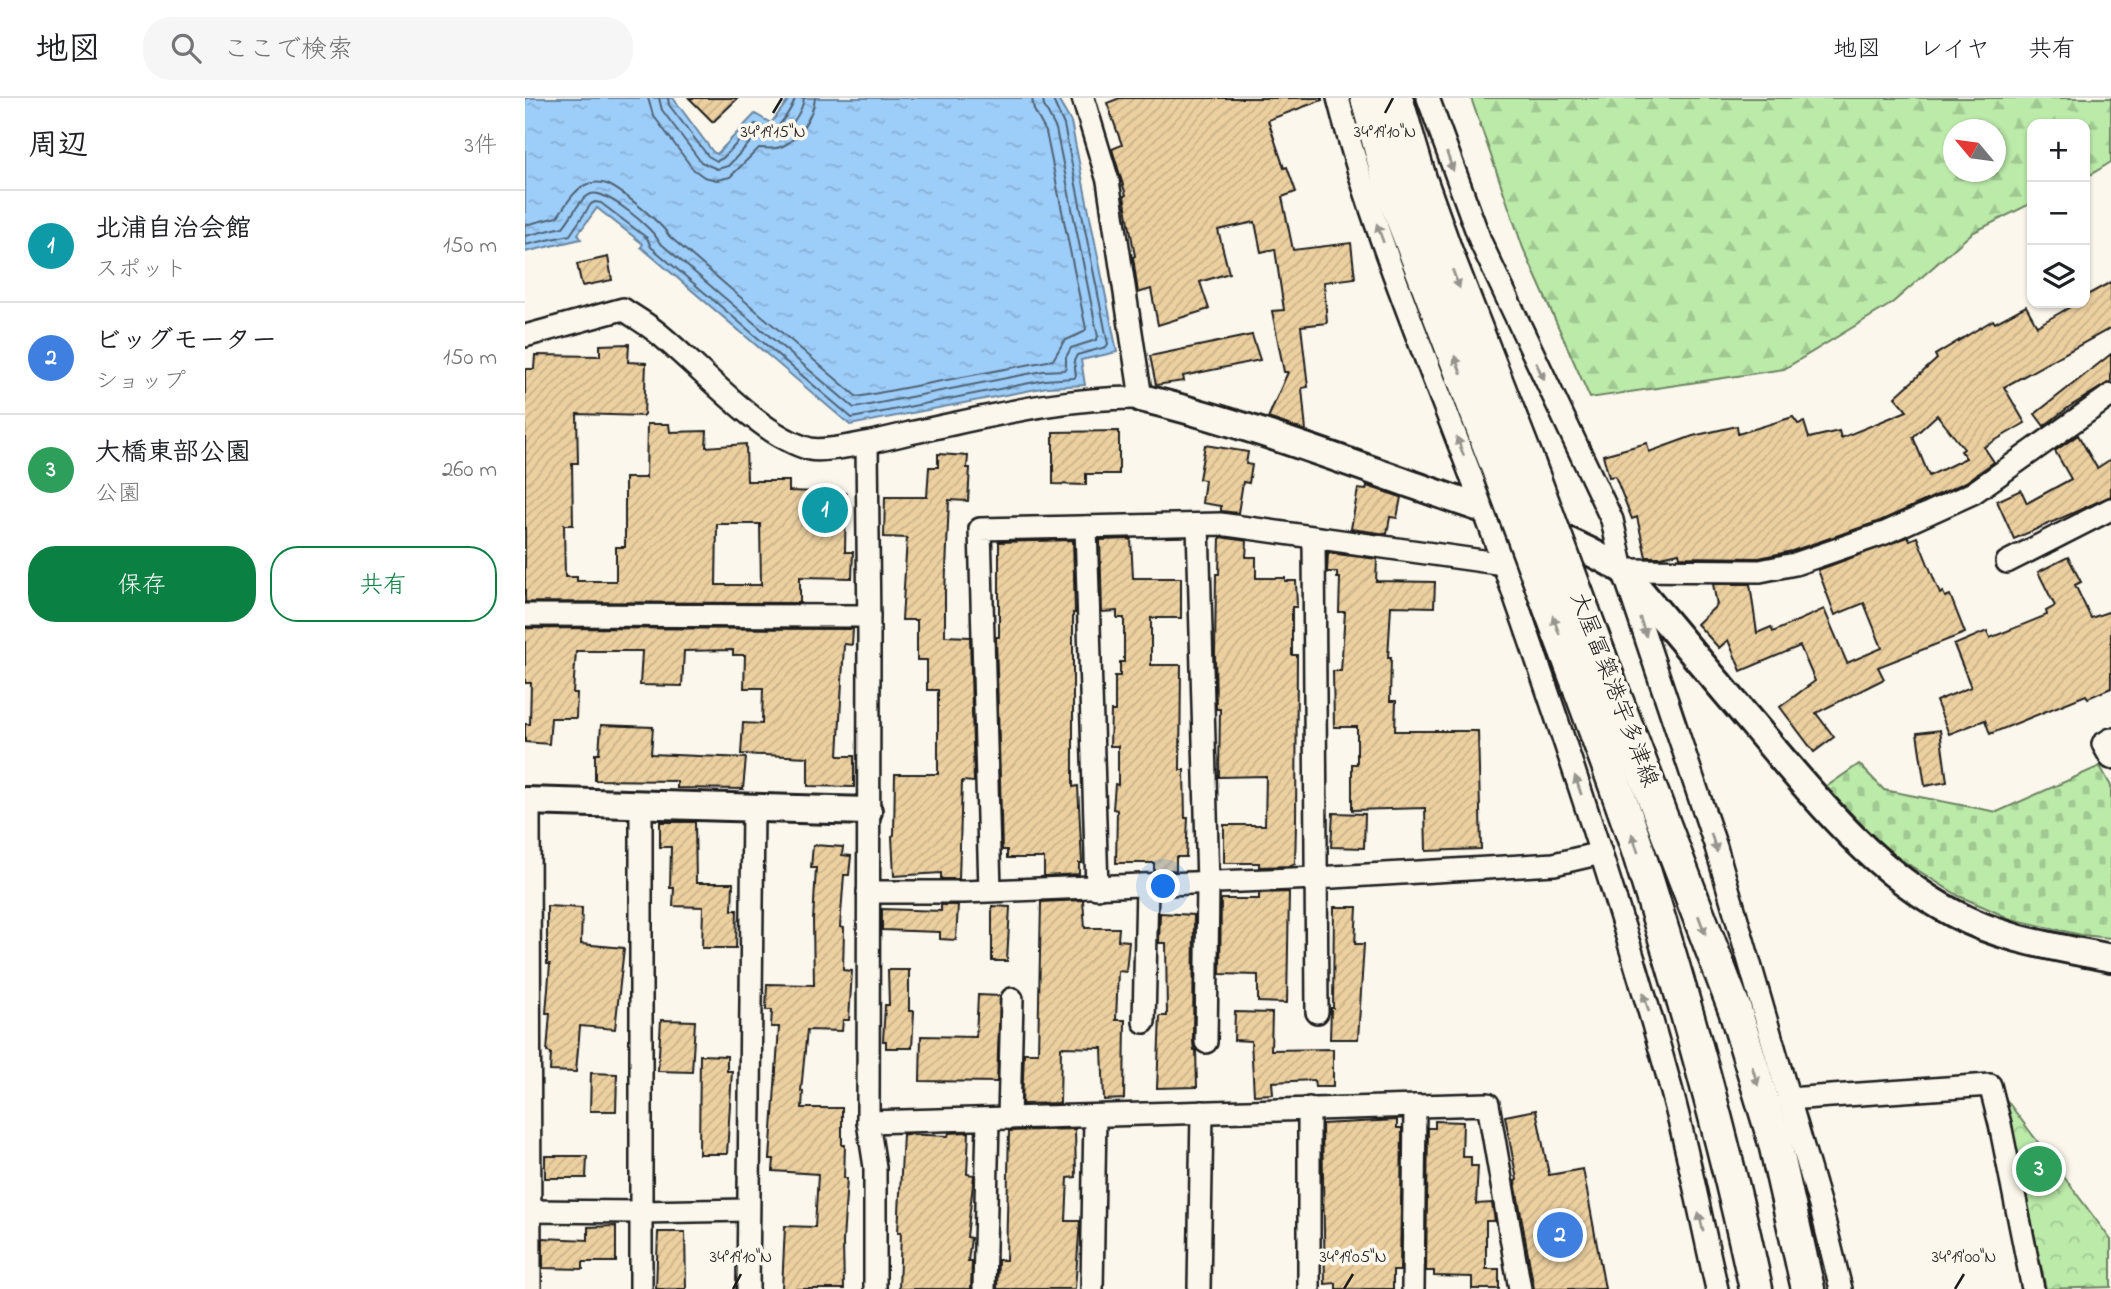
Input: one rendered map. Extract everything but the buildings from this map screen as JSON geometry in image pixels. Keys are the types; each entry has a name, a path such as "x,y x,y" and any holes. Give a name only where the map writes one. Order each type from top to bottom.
{"main road":[{"name":"大屋冨築港宇多津線","path":"1367,98 1391,188 1515,470"},
{"name":"大屋冨築港宇多津線","path":"1396,98 1515,470 1594,684 1735,1010 1775,1143 1808,1289"},
{"name":"大屋冨築港宇多津線","path":"1594,684 1638,852 1691,1025 1730,1173 1756,1289"}],"street":[{"path":"1083,98 1108,181 1141,398"},
{"path":"1338,98 1350,146 1375,220 1504,564 1601,853 1670,1083 1717,1289"},
{"path":"1428,98 1481,243 1612,520 1623,570 1716,847 1823,1216 1841,1289"},
{"path":"525,336 623,309 654,330 724,393 775,432 811,449 867,443 1060,402 1141,398 1256,429 1586,549 1623,570 1847,833 1916,892 1945,909 1999,933 2043,946 2111,958"},
{"path":"1623,570 1760,571 1795,564 1885,533 1973,493 2109,401"},
{"path":"867,443 868,1122 875,1167 875,1289"},
{"path":"2007,562 2111,509"},
{"path":"1586,549 1600,542 1612,520"},
{"path":"991,890 980,529 1220,524 1504,564"},
{"path":"1198,525 1207,884 1206,1042"},
{"path":"1086,527 1097,888"},
{"path":"1314,538 1316,878 1324,1001"},
{"path":"525,615 869,616"},
{"path":"2111,739 2103,744 2111,758"},
{"path":"530,1289 527,801 868,811"},
{"path":"641,805 641,1289"},
{"path":"748,1289 753,809"},
{"path":"868,892 1207,884 1554,864 1601,853"},
{"path":"1144,1022 1147,886"},
{"path":"1010,1118 1012,999"},
{"path":"1788,1099 1990,1085 2033,1289"},
{"path":"868,1122 1488,1104 1520,1289"},
{"path":"1413,1289 1415,1106"},
{"path":"1308,1289 1309,1108"},
{"path":"1199,1289 1202,1112"},
{"path":"1092,1289 1095,1117"},
{"path":"983,1289 988,1119"},
{"path":"528,1211 747,1210"}],"green space":[{"path":"1471,98 2111,98 2111,162 2090,175 2090,119 2027,119 2027,206 1972,233 1891,304 1784,369 1590,398 1523,248"},
{"path":"1859,764 1884,790 1997,812 2100,766 2111,786 2111,938 2081,935 2011,919 1959,896 1887,851 1826,787"},
{"path":"2005,1098 2111,1240 2111,1287 2046,1289"}],"water":[{"path":"525,98 673,98 717,154 755,114 771,123 790,98 1057,98 1071,122 1117,352 1081,360 1085,385 1047,387 850,425 641,247 643,244 597,208 578,234 581,239 525,252"}],"place":[{"name":"北浦自治会館","path":"825,510"},
{"name":"大橋東部公園","path":"2039,1169"},
{"name":"ビッグモーター","path":"1560,1235"}]}
